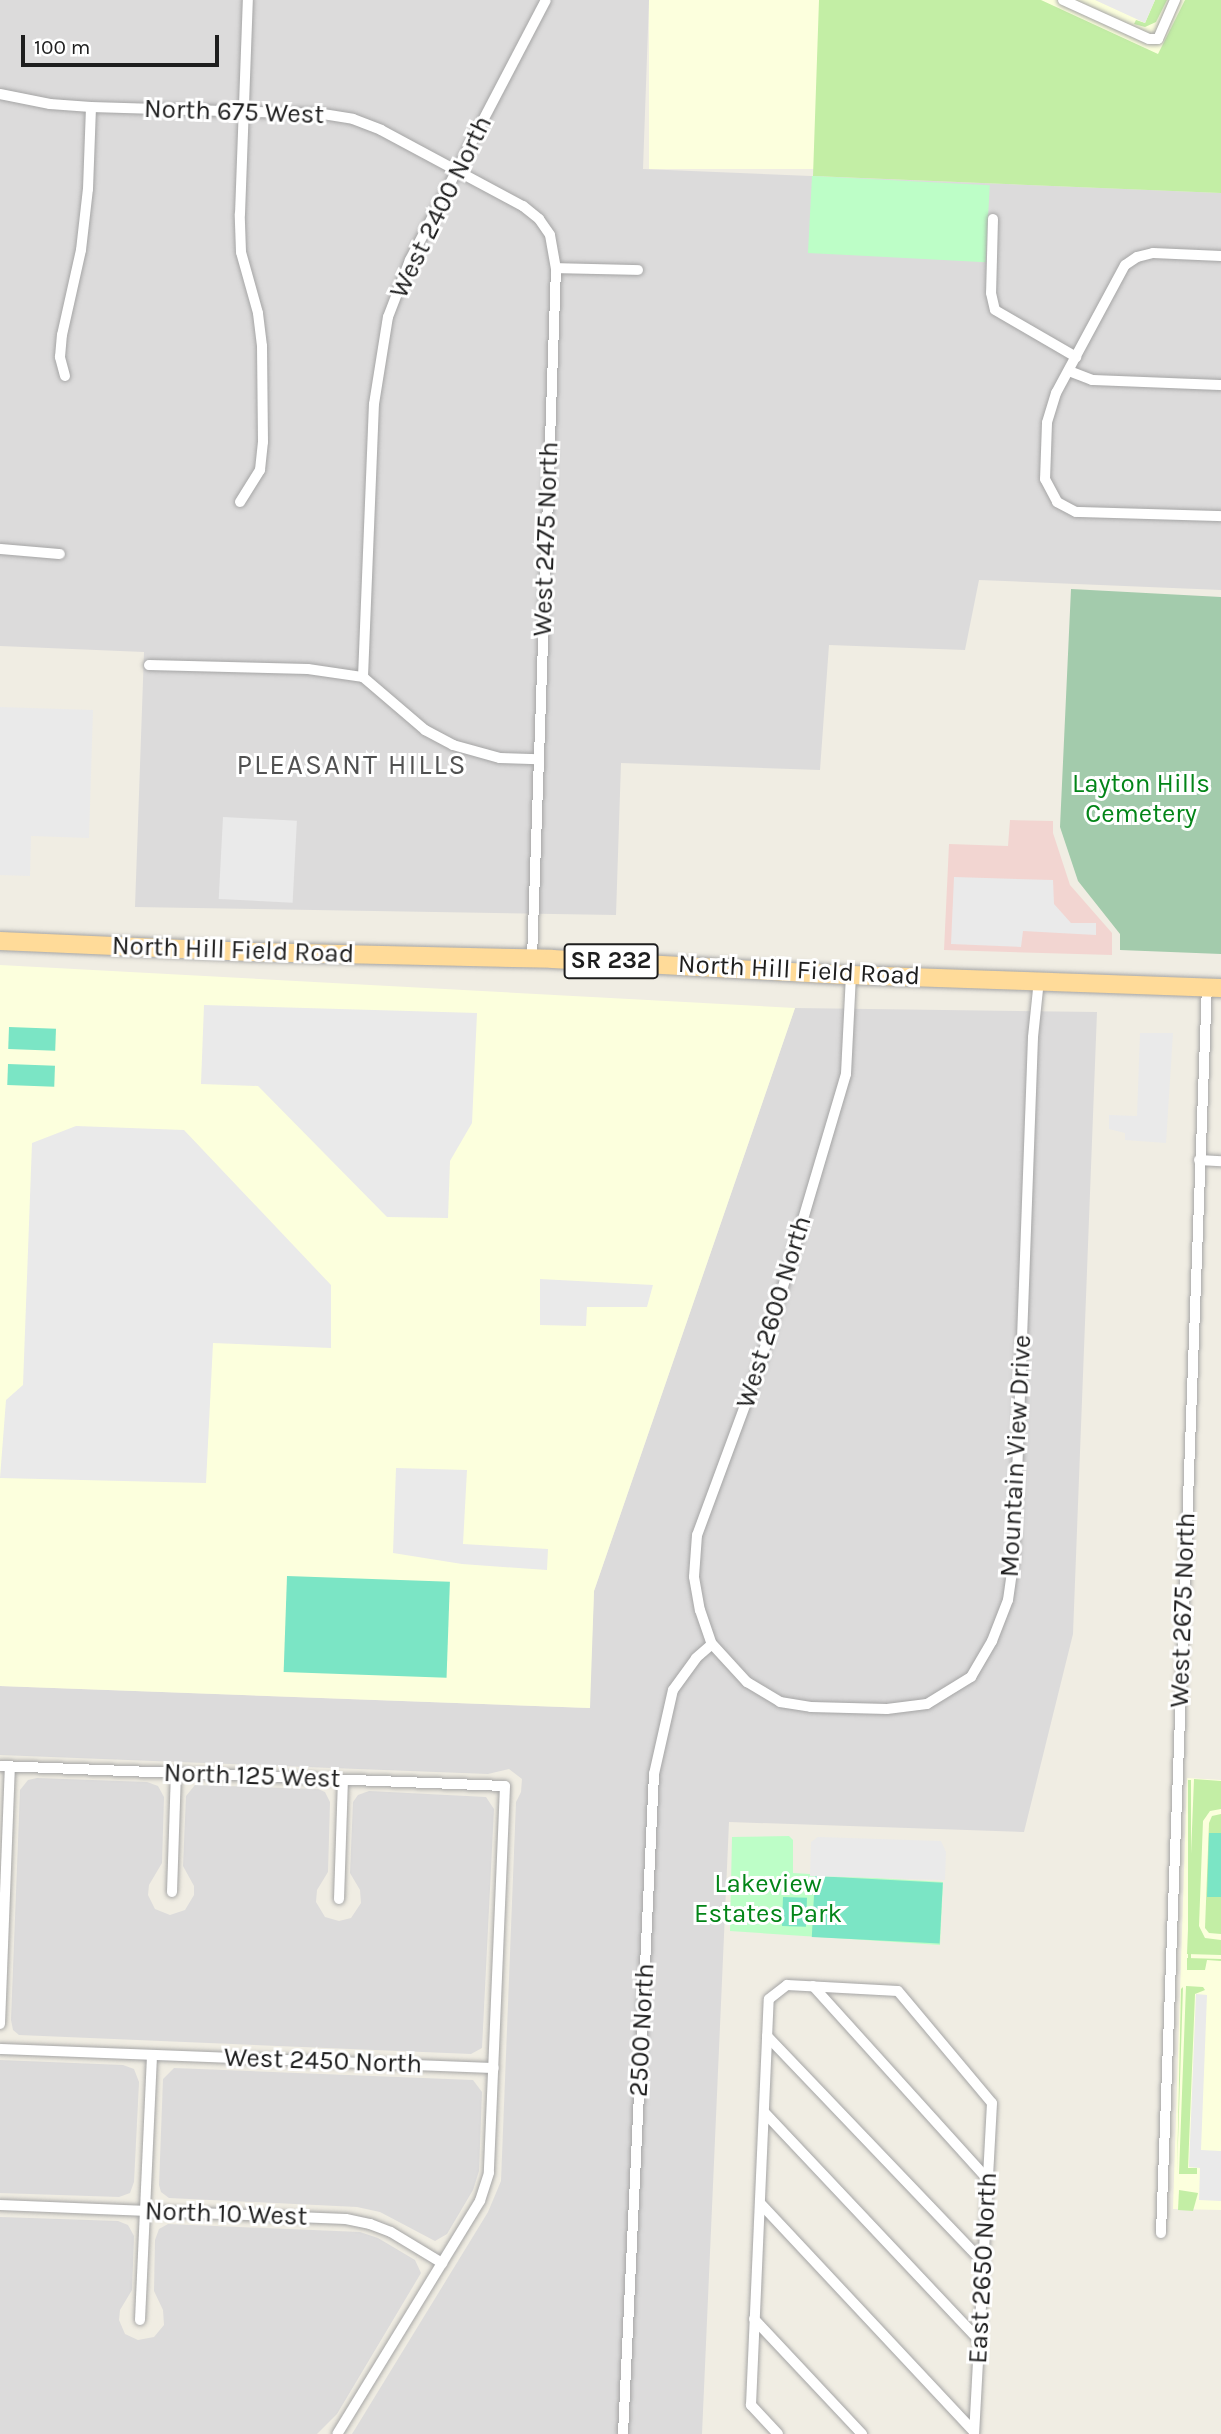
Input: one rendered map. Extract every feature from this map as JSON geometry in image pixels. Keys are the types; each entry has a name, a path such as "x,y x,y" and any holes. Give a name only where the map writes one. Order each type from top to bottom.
{"main road":[{"name":"North Hill Field Road","path":"0,941 252,952 725,966 851,975 1214,987"}],"street":[{"path":"240,502 260,470 263,442 258,313 241,252 248,0"},
{"name":"West 2400 North","path":"363,677 378,366 388,317 410,260 546,0"},
{"path":"1063,0 1149,39 1157,38 1175,0"},
{"name":"North 675 West","path":"0,94 50,104 91,107 323,114 353,119 457,171"},
{"path":"65,376 60,357 62,335 81,250 88,189 91,107"},
{"name":"West 2475 North","path":"457,171 523,206 539,219 550,235 556,268 532,959"},
{"path":"993,219 990,293 995,310 1076,357"},
{"path":"1221,256 1153,253 1137,257 1125,265 1056,393 1047,423 1045,479 1057,502 1076,512 1221,516"},
{"path":"556,268 638,270"},
{"path":"1069,371 1092,380 1221,385"},
{"path":"0,549 60,554"},
{"path":"149,665 308,669 363,677 425,730 453,745 500,758 538,758"},
{"name":"West 2600 North","path":"712,1644 700,1609 694,1577 697,1535 760,1365 846,1074 851,975"},
{"name":"Mountain View Drive","path":"712,1644 747,1682 780,1702 811,1707 887,1709 926,1704 971,1677 992,1641 1008,1600 1014,1558 1033,1037 1039,980"},
{"name":"West 2675 North","path":"1161,2233 1199,1160 1214,987"},
{"path":"1199,1160 1221,1161"},
{"name":"2500 North","path":"623,2434 654,1774 673,1690 696,1658 712,1644"},
{"path":"0,2024 5,1766"},
{"name":"North 125 West","path":"5,1766 505,1786 494,2068"},
{"path":"172,1892 176,1772"},
{"path":"339,1899 343,1780"},
{"path":"778,2434 751,2404 769,1999 788,1985 813,1986 988,2180"},
{"name":"East 2650 North","path":"813,1986 898,1992 992,2103 974,2433"},
{"path":"767,2036 983,2262"},
{"name":"West 2450 North","path":"0,2049 494,2068"},
{"path":"140,2320 152,2055"},
{"path":"338,2434 480,2201 489,2173 494,2068"},
{"path":"764,2112 979,2340"},
{"path":"760,2203 974,2433"},
{"name":"North 10 West","path":"0,2205 358,2221 391,2232 442,2263"},
{"path":"754,2319 862,2434"}],"shaded area":[{"path":"0,0 649,0 643,169 1221,193 1221,590 979,580 965,650 829,645 820,770 621,763 616,915 135,907 144,652 0,646"},
{"path":"649,0 1221,0 1221,169 649,169"},
{"path":"1095,0 1155,0 1145,23"},
{"path":"0,707 93,710 89,838 31,836 30,876 0,875"},
{"path":"223,817 297,821 293,903 219,899"},
{"path":"1010,820 1053,821 1053,833 1070,885 1112,933 1112,955 944,950 949,844 1008,846"},
{"path":"954,877 1053,880 1054,904 1071,923 1096,923 1096,935 1023,931 1021,947 951,944"},
{"path":"0,965 795,1008 594,1591 590,1708 0,1686"},
{"path":"204,1005 477,1013 472,1123 450,1161 448,1218 387,1217 258,1086 201,1084"},
{"path":"795,1008 1097,1012 1073,1634 1024,1832 729,1822 702,2434 352,2434 488,2212 501,2181 516,1802 521,1792 522,1779 509,1769 488,1774 0,1755 0,1686 589,1708 594,1591"},
{"path":"1140,1033 1173,1033 1166,1143 1125,1140 1125,1133 1109,1129 1109,1115 1137,1116"},
{"path":"76,1126 184,1130 331,1285 331,1348 213,1343 206,1483 0,1478 6,1400 23,1385 32,1143"},
{"path":"540,1279 653,1285 647,1307 587,1307 586,1326 540,1325"},
{"path":"396,1468 467,1470 463,1544 548,1549 547,1570 462,1564 393,1553"},
{"path":"37,1778 147,1782 158,1786 164,1797 162,1863 149,1885 148,1895 155,1909 170,1915 185,1910 194,1895 194,1886 183,1866 186,1796 195,1785 318,1789 325,1792 330,1802 328,1872 317,1890 316,1902 325,1917 339,1921 351,1918 361,1903 360,1890 350,1873 353,1802 358,1795 369,1791 486,1797 494,1809 482,2048 471,2054 19,2035 13,2030 11,2020 20,1790 28,1780"},
{"path":"1187,1778 1221,1780 1221,2210 1173,2209"},
{"path":"818,1837 941,1841 946,1852 945,1880 810,1876 811,1842"},
{"path":"1196,1994 1207,1995 1201,2150 1221,2151 1221,2201 1199,2200 1200,2168 1189,2167"},
{"path":"0,2060 123,2065 134,2069 139,2082 134,2182 130,2193 119,2197 0,2193"},
{"path":"174,2068 473,2080 482,2092 479,2171 473,2190 447,2234 435,2241 380,2212 357,2207 169,2198 161,2192 159,2185 163,2079"},
{"path":"0,2217 118,2221 128,2225 134,2236 132,2290 120,2310 119,2320 125,2334 138,2340 154,2337 164,2325 163,2310 154,2291 155,2240 159,2229 168,2224 360,2232 378,2238 415,2260 421,2273 337,2414 317,2434 0,2434"}],"green space":[{"path":"819,0 1041,0 1158,54 1185,0 1221,0 1221,193 813,176"},
{"path":"1155,0 1167,0 1156,22 1145,27 1134,24 1136,20 1145,23"},
{"path":"812,176 990,185 986,262 808,253"},
{"name":"Layton Hills Cemetery","path":"1071,589 1221,597 1221,954 1120,950 1120,934 1078,881 1060,827"},
{"path":"9,1027 56,1029 55,1051 8,1049"},
{"path":"8,1064 55,1066 54,1087 7,1085"},
{"path":"287,1576 450,1582 447,1678 284,1672"},
{"path":"1194,1779 1221,1781 1221,1809 1210,1811 1203,1821 1199,1926 1205,1938 1221,1940 1221,1955 1187,1954"},
{"path":"1188,1780 1191,1780 1191,1967 1188,1967"},
{"path":"1221,1814 1221,1934 1209,1933 1205,1928 1209,1823 1212,1816"},
{"path":"1209,1833 1221,1833 1221,1897 1207,1897"},
{"name":"Lakeview Estates Park","path":"789,1836 793,1840 793,1873 943,1882 940,1945 730,1931 732,1837"},
{"path":"815,1876 943,1883 940,1944 812,1937"},
{"path":"783,1897 807,1898 806,1927 782,1926"},
{"path":"1187,1958 1221,1961 1207,1960 1205,1970 1187,1970"},
{"path":"1186,1986 1203,1987 1205,1990 1195,1994 1188,2168 1197,2168 1197,2174 1179,2174"},
{"path":"1183,1987 1177,2173 1181,1989"},
{"path":"1179,2190 1198,2193 1193,2211 1178,2210"}],"district":[{"name":"PLEASANT HILLS","path":"352,765"}]}
